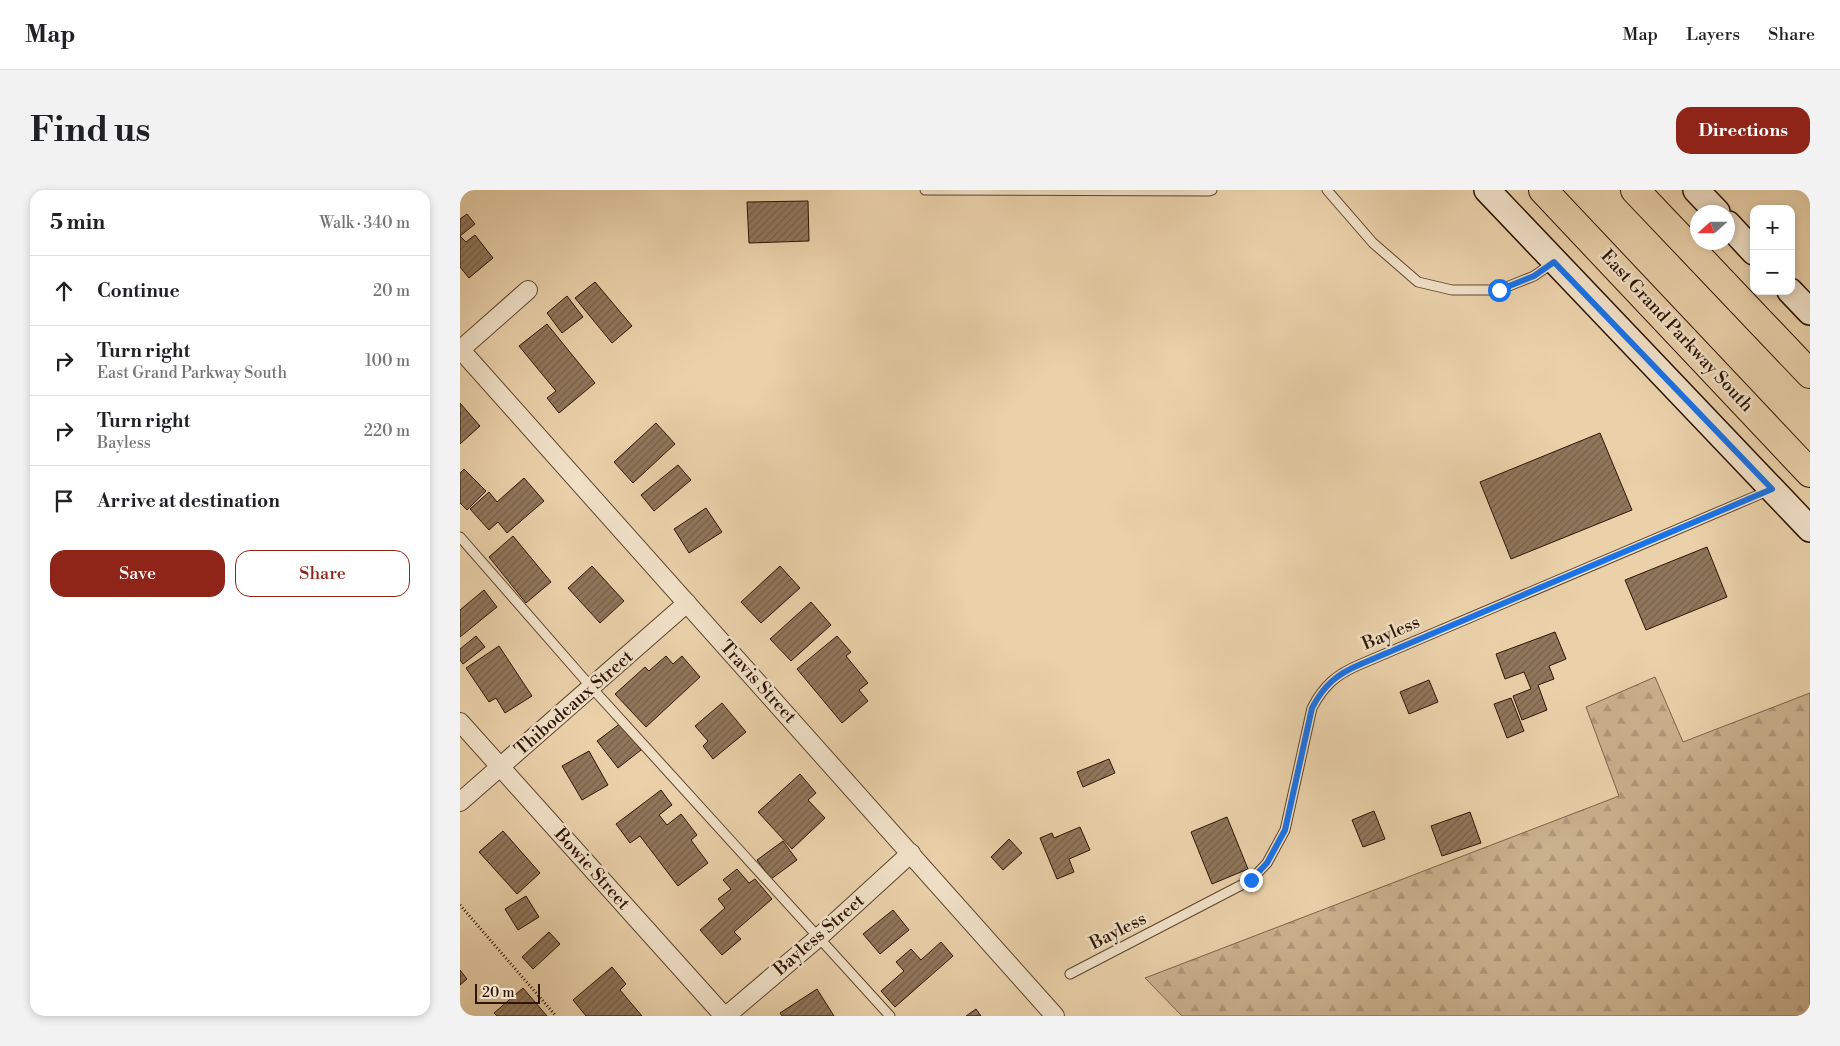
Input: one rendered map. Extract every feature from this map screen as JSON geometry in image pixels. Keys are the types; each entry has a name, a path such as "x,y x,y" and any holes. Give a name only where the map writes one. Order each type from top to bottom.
{"highway":[{"name":"East Grand Parkway South","path":"1543,190 1810,473"},
{"path":"1635,190 1810,374"}],"main road":[{"path":"1487,190 1810,529"},
{"path":"1696,190 1710,205"},
{"path":"1735,232 1752,250"},
{"path":"1794,295 1810,312"}],"street":[{"path":"460,349 528,290"},
{"name":"Travis Street","path":"460,349 1055,1016"},
{"name":"Thibodeaux Street","path":"460,802 592,688 686,603"},
{"name":"Bowie Street","path":"460,722 725,1016"},
{"name":"Bayless Street","path":"725,1016 819,937 911,853"}],"lane":[{"path":"925,190 1180,192 1209,192 1212,190"},
{"path":"1327,190 1373,244 1418,282 1452,290 1499,290 1534,276 1554,262"},
{"name":"Bayless","path":"1070,974 1251,880 1267,863 1285,830 1312,708 1318,697 1335,677 1361,664 1772,489"},
{"path":"460,537 592,688 890,1016"}],"path":[{"path":"460,905 556,1016"}],"green space":[{"path":"1655,677 1683,742 1810,693 1810,1016 1182,1016 1145,978 1619,796 1586,707"}],"building":[{"path":"808,201 809,241 749,243 747,202"},
{"path":"467,214 475,224 460,236 460,219"},
{"path":"475,235 493,258 469,278 460,267 460,236 466,242"},
{"path":"595,282 632,326 612,343 575,298"},
{"path":"567,296 583,317 562,333 547,313"},
{"path":"547,324 595,383 559,413 547,398 556,391 519,346"},
{"path":"460,403 480,426 460,444"},
{"path":"656,423 675,444 633,483 614,462"},
{"path":"1600,433 1632,510 1511,559 1480,482"},
{"path":"678,465 691,480 654,511 641,495"},
{"path":"464,469 486,491 467,510 460,503 460,473"},
{"path":"524,478 544,501 507,533 498,522 489,530 470,509 489,492 497,502"},
{"path":"706,508 722,532 689,553 674,529"},
{"path":"513,536 551,582 526,603 489,557"},
{"path":"1707,547 1727,597 1646,630 1625,580"},
{"path":"592,566 624,601 600,623 568,588"},
{"path":"780,566 800,588 761,623 741,602"},
{"path":"484,590 497,607 460,637 460,610"},
{"path":"811,602 831,625 791,661 770,639"},
{"path":"1555,632 1566,659 1549,666 1554,679 1538,685 1547,710 1522,720 1513,696 1531,689 1524,672 1505,679 1496,654"},
{"path":"476,636 485,647 463,664 460,660 460,649"},
{"path":"837,636 851,652 846,656 868,683 859,690 868,701 842,723 797,669"},
{"path":"499,646 532,696 505,713 496,698 489,702 466,668"},
{"path":"666,656 673,664 682,656 700,677 646,727 615,694 645,667 649,671"},
{"path":"1429,680 1438,702 1409,714 1400,692"},
{"path":"1511,698 1524,731 1507,738 1494,704"},
{"path":"722,703 746,732 713,759 703,746 708,741 695,726"},
{"path":"621,723 641,750 618,768 597,741"},
{"path":"589,751 608,785 582,800 562,766"},
{"path":"1109,759 1115,773 1083,787 1077,772"},
{"path":"800,774 816,793 808,800 825,818 792,849 758,812"},
{"path":"661,790 672,805 659,815 667,825 681,814 697,835 691,840 708,863 678,886 640,836 630,843 616,824"},
{"path":"1374,811 1385,839 1363,847 1352,820"},
{"path":"1470,812 1481,843 1442,856 1431,826"},
{"path":"1227,817 1248,869 1212,884 1191,832"},
{"path":"1080,827 1090,850 1069,859 1074,872 1057,879 1040,838 1052,833 1054,838"},
{"path":"503,831 540,873 517,894 479,852"},
{"path":"1009,839 1022,853 1003,870 991,857"},
{"path":"783,841 797,860 771,879 757,860"},
{"path":"737,869 749,883 755,879 772,899 734,932 741,939 722,955 700,930 725,908 718,899 731,889 723,880"},
{"path":"526,896 539,917 518,930 505,909"},
{"path":"893,910 909,930 880,954 863,934"},
{"path":"549,932 560,944 533,969 522,957"},
{"path":"941,942 953,956 895,1007 881,991 904,971 896,962 911,949 921,960"},
{"path":"612,967 626,984 620,990 642,1016 586,1016 573,1000"},
{"path":"460,970 467,979 460,985"},
{"path":"523,988 547,1016 497,1016 494,1013"},
{"path":"817,989 834,1016 782,1016 780,1013"},
{"path":"976,1009 981,1016 966,1016"}],"route":[{"path":"1251,880 1267,863 1285,830 1298,779 1312,708 1318,697 1335,677 1347,670 1772,489 1554,262 1534,276 1499,290"}]}
